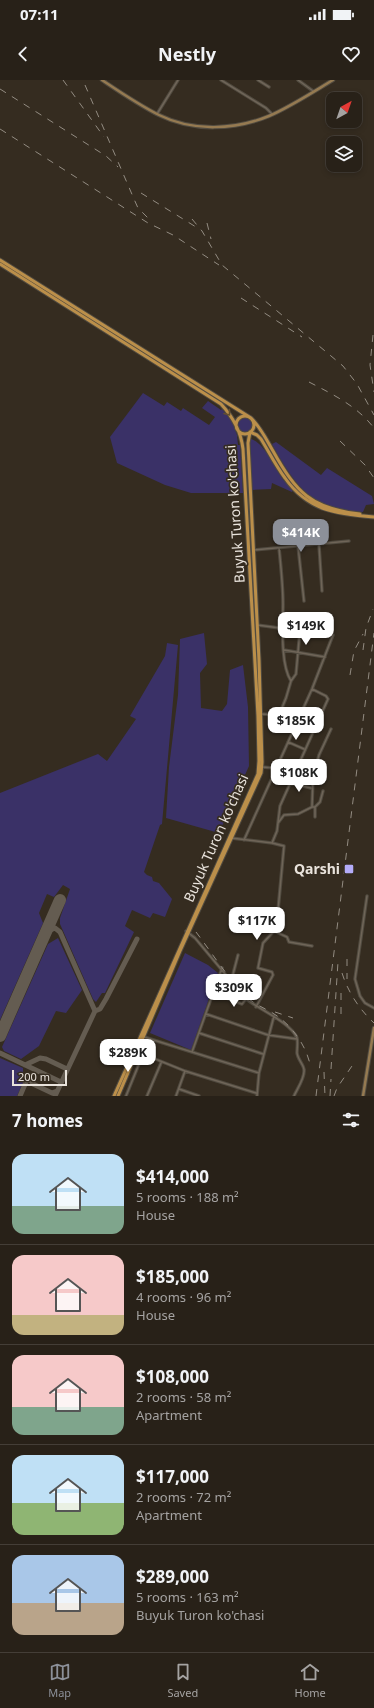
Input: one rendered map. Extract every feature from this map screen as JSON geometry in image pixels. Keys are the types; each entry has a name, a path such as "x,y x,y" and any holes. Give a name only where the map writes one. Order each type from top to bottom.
{"main road":[{"path":"102,80 157,114 189,125 210,127 247,124 272,114 333,80"},
{"path":"0,260 251,418 260,427 285,472 312,500 326,507 342,512 362,515"},
{"name":"Buyuk Turon ko'chasi","path":"0,264 221,404 232,418 242,439 261,714 262,767 259,778 188,931 118,1096"},
{"path":"250,432 254,425 251,418 245,416 240,418 237,423 238,429 243,434 250,432 257,435 261,439 285,480 304,498 321,508 333,512 374,516"},
{"name":"Buyuk Turon ko'chasi","path":"114,1096 258,774 259,758 253,550 248,443 250,432"},
{"path":"363,1096 374,1028"}],"street":[{"path":"157,114 178,80"},
{"path":"221,80 266,108 272,114"},
{"path":"258,80 269,87"},
{"path":"298,80 313,91"},
{"path":"253,550 349,542"},
{"path":"319,545 322,591"},
{"path":"298,546 304,602"},
{"path":"279,548 283,604 282,628 285,661 291,680"},
{"path":"244,840 312,689 333,635 255,624"},
{"path":"279,715 296,670 300,630"},
{"path":"284,650 325,657"},
{"path":"278,823 277,819 280,806 304,749 328,698 312,689"},
{"path":"261,714 279,715 296,725 313,732"},
{"path":"312,807 312,788 318,755 331,729"},
{"path":"288,742 304,749"},
{"path":"262,767 276,769 292,777"},
{"path":"290,783 312,788"},
{"path":"315,818 315,807 320,802 323,790"},
{"path":"272,843 278,823 284,815 298,814 315,807"},
{"path":"231,838 284,846 276,930 263,943 258,968 272,972 273,975 256,1007"},
{"path":"367,896 355,979 360,996 365,1003 374,1008"},
{"path":"276,930 276,932 287,937 289,942 312,946"},
{"path":"188,931 222,968 231,982 246,999 256,1007 274,1016 287,1026 297,1038 297,1054 304,1069 302,1078 294,1096"},
{"path":"231,982 238,955"},
{"path":"192,1052 222,968"},
{"path":"214,993 242,1004 246,999"},
{"path":"206,1014 268,1035 297,1038"},
{"path":"136,1052 185,1071 256,1095 263,1054 274,1016"},
{"path":"199,1033 263,1054"},
{"path":"142,1037 259,1073"},
{"path":"126,1096 143,1054"},
{"path":"147,1096 161,1062"},
{"path":"176,1096 185,1071"},
{"path":"179,1089 199,1096"}],"shaded area":[{"path":"143,393 164,406 167,402 181,411 183,408 209,425 215,417 202,408 208,401 221,410 222,409 232,421 237,435 238,445 240,445 243,493 191,493 165,485 117,463 110,437"},
{"path":"245,418 250,420 252,425 250,430 245,432 240,430 238,425 240,420"},
{"path":"251,439 256,441 264,450 282,478 293,490 292,492 272,483 271,489 251,490"},
{"path":"276,442 321,475 327,468 372,496 374,504 366,505 363,512 347,511 326,506 316,500 298,484 284,465 272,444"},
{"path":"204,633 207,664 200,673 201,708 222,711 227,704 230,670 243,665 248,707 249,766 219,833 166,818 169,767 178,695 180,639"},
{"path":"167,643 178,645 162,824 160,825 144,872 152,877 153,881 159,883 172,899 165,917 153,913 150,918 132,910 125,926 134,932 105,993 102,993 96,1002 93,999 60,924 60,918 70,889 63,885 54,897 47,894 39,913 43,923 0,1020 0,793 98,754 107,761 136,719 130,716 165,656"},
{"path":"58,938 82,990 66,1013 56,1011 39,1046 21,1059 4,1051 2,1047 48,944"},
{"path":"185,953 208,965 218,973 191,1050 150,1033"},
{"path":"0,1058 23,1068 23,1083 17,1096 0,1096"}],"taxiway":[{"path":"46,932 55,928 60,932 95,1011"},
{"path":"55,1096 95,1011 100,1009 106,999 137,939"},
{"path":"0,1053 61,1082"},
{"path":"25,1065 40,1058 46,1059 67,1069"},
{"path":"28,1075 33,1084 52,1093 57,1091"},
{"path":"20,1096 29,1075"}],"runway":[{"path":"0,1036 60,900"}],"railway":[{"path":"63,80 104,137"},
{"path":"85,85 138,208 149,219"},
{"path":"0,89 106,156 118,167"},
{"path":"0,129 148,223 173,235 219,265"},
{"path":"141,193 196,227"},
{"path":"192,219 202,231 222,265 343,366 357,384 374,415"},
{"path":"207,223 211,239"},
{"path":"241,298 302,337"},
{"path":"373,335 370,365 374,392"},
{"path":"309,382 353,407 374,428"},
{"path":"340,441 365,465 374,478"},
{"path":"363,650 366,628 373,609"},
{"path":"316,1096 374,633"},
{"path":"350,675 354,651 363,634"},
{"path":"196,932 238,988 254,1003 278,1017 296,1034 308,1056 310,1064"},
{"path":"347,959 347,979"},
{"path":"331,1069 338,962"},
{"path":"342,973 347,987 355,1000 374,1023"},
{"path":"341,993 341,1015"},
{"path":"275,1012 293,1018"},
{"path":"334,1096 337,1088 354,1063"},
{"path":"324,1072 325,1096"},
{"path":"330,1096 331,1079"}],"place":[{"name":"Qarshi","path":"349,869"}]}
